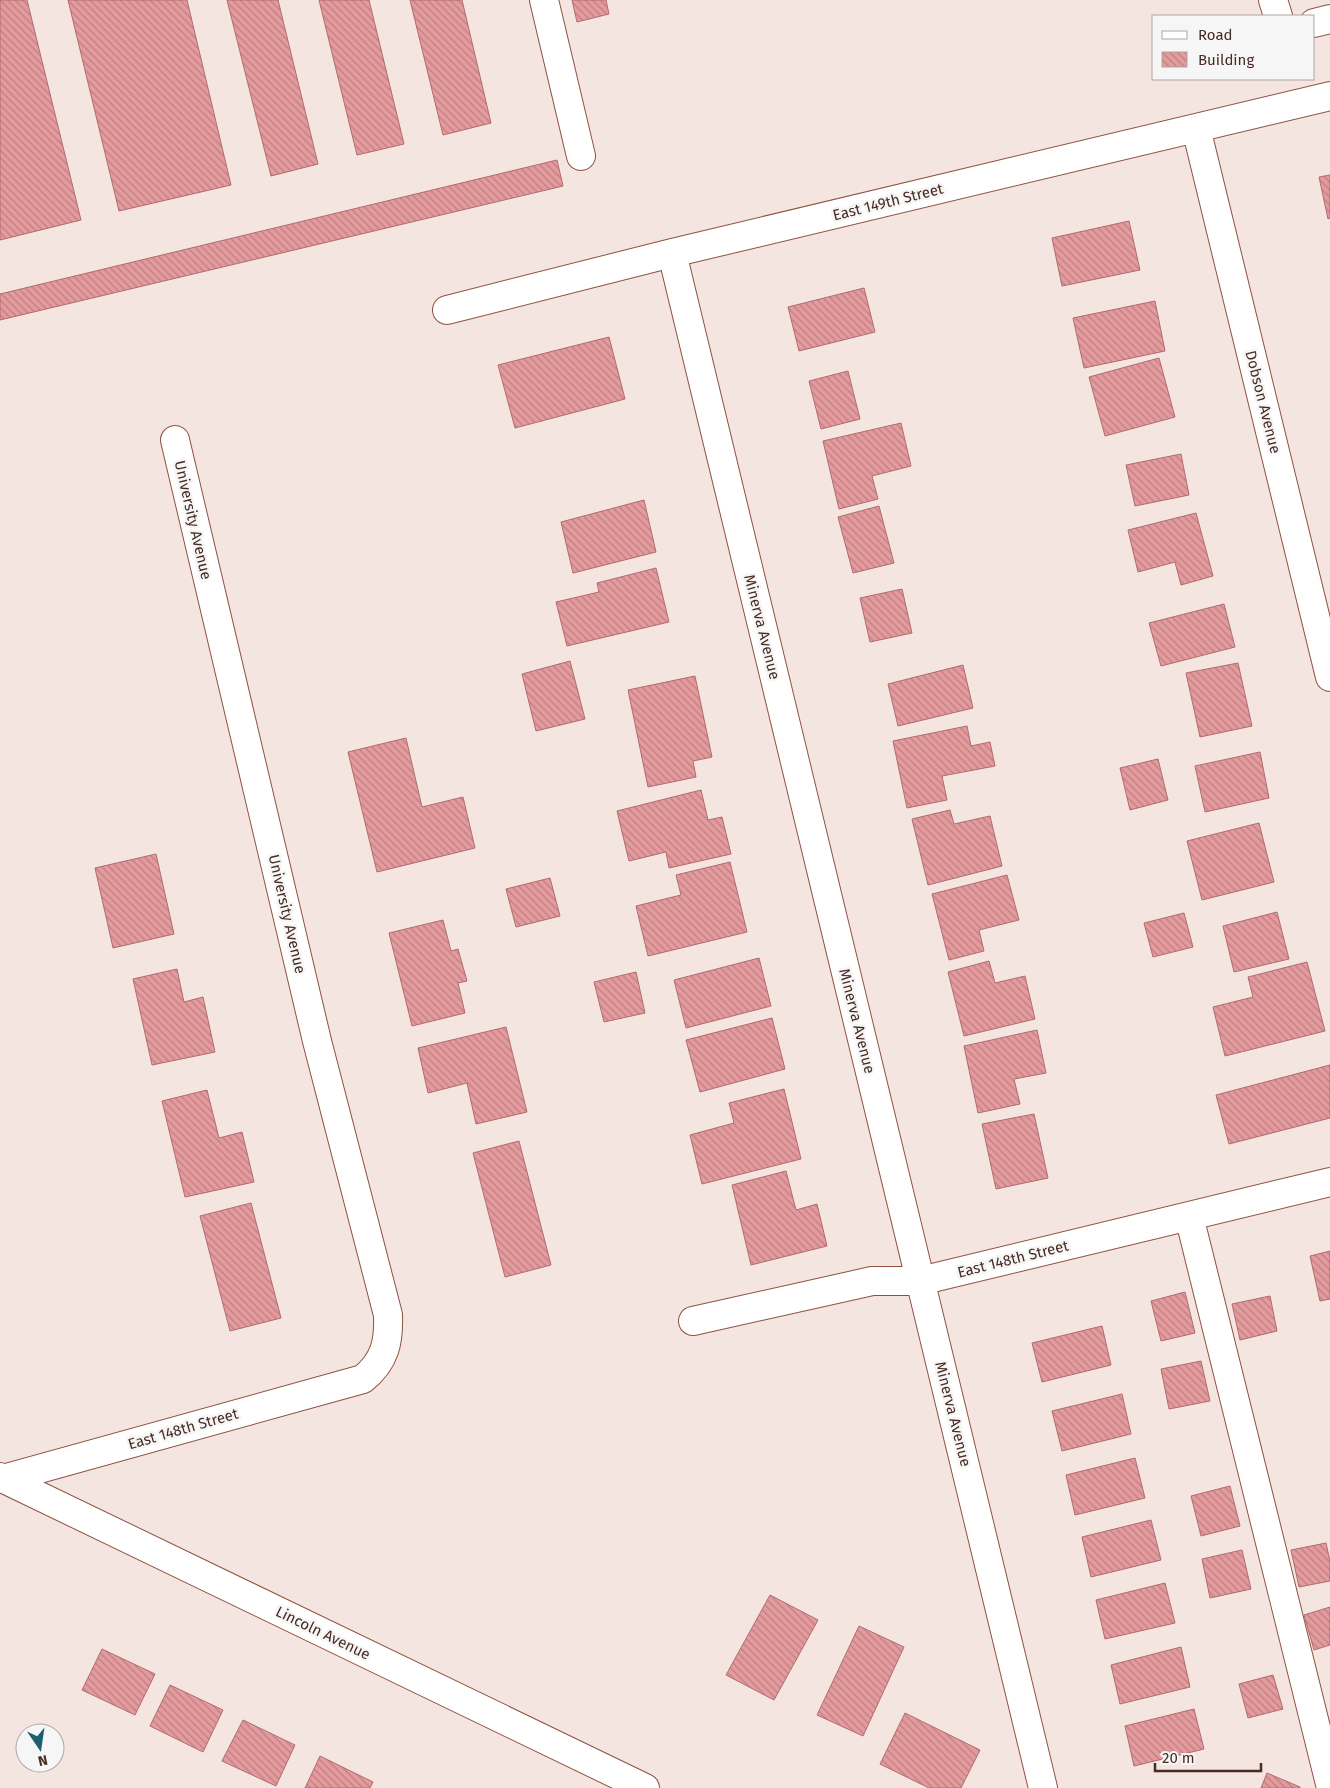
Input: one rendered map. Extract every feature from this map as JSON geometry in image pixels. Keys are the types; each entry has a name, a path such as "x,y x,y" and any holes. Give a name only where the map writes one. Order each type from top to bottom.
{"street":[{"path":"544,0 582,156"},
{"path":"1274,0 1278,15"},
{"path":"1315,23 1330,19"},
{"name":"East 149th Street","path":"447,310 1330,96"},
{"name":"Dobson Avenue","path":"1196,128 1330,677"},
{"name":"Minerva Avenue","path":"672,254 1043,1788"},
{"name":"University Avenue","path":"175,440 314,1032 388,1315 388,1341 382,1358 373,1371 363,1379"},
{"name":"East 148th Street","path":"693,1321 872,1281 920,1281 1330,1182"},
{"path":"1189,1216 1330,1784"},
{"name":"East 148th Street","path":"2,1478 363,1379"},
{"name":"Lincoln Avenue","path":"2,1478 645,1788"}],"building":[{"path":"0,0 27,0 81,220 0,240"},
{"path":"68,0 187,0 231,185 119,211"},
{"path":"227,0 278,0 318,164 271,176"},
{"path":"319,0 369,0 404,144 357,155"},
{"path":"410,0 462,0 491,123 443,135"},
{"path":"572,0 606,0 609,14 577,22"},
{"path":"557,160 563,186 0,320 0,294"},
{"path":"1330,175 1330,218 1328,219 1319,177"},
{"path":"1129,221 1140,270 1062,286 1052,238"},
{"path":"864,288 875,332 799,351 788,307"},
{"path":"1155,301 1165,351 1084,368 1073,318"},
{"path":"609,337 625,399 515,428 498,365"},
{"path":"1159,358 1175,417 1105,436 1089,377"},
{"path":"848,371 860,419 821,429 809,381"},
{"path":"901,423 911,466 872,476 878,499 839,509 823,441"},
{"path":"1181,454 1189,495 1135,506 1126,465"},
{"path":"644,500 656,552 573,573 561,522"},
{"path":"879,506 894,563 853,573 838,517"},
{"path":"1196,513 1213,576 1181,585 1175,562 1138,572 1128,530"},
{"path":"656,568 669,622 567,646 556,602 599,592 597,583"},
{"path":"902,589 912,633 870,642 860,598"},
{"path":"1224,604 1235,647 1161,666 1149,623"},
{"path":"570,661 585,719 536,731 522,674"},
{"path":"1238,663 1252,726 1200,737 1186,673"},
{"path":"963,665 973,708 898,726 888,684"},
{"path":"695,676 712,757 693,761 696,777 648,787 628,690"},
{"path":"967,726 971,746 990,742 995,766 942,776 947,800 907,808 893,741"},
{"path":"406,738 422,807 463,797 475,848 377,872 348,752"},
{"path":"1260,752 1269,798 1205,812 1195,766"},
{"path":"1158,759 1168,800 1130,810 1120,768"},
{"path":"701,790 708,820 722,817 731,854 669,868 666,852 629,861 617,811"},
{"path":"950,810 954,824 990,816 1002,866 928,885 912,819"},
{"path":"1259,823 1274,882 1202,900 1187,841"},
{"path":"156,854 174,934 113,948 95,868"},
{"path":"730,862 747,932 648,956 636,906 681,895 676,875"},
{"path":"1007,875 1019,920 979,930 984,951 949,960 932,894"},
{"path":"550,878 560,916 516,927 506,889"},
{"path":"1277,912 1289,959 1234,972 1223,926"},
{"path":"1184,913 1193,947 1153,957 1144,923"},
{"path":"443,920 451,951 458,949 467,981 458,983 465,1013 412,1026 389,933"},
{"path":"759,958 771,1006 686,1028 674,980"},
{"path":"989,961 995,983 1025,976 1035,1019 964,1036 948,972"},
{"path":"1307,962 1325,1031 1225,1056 1213,1007 1253,997 1248,977"},
{"path":"177,969 184,1002 203,997 215,1052 152,1065 133,979"},
{"path":"636,972 645,1013 604,1022 594,982"},
{"path":"772,1018 785,1069 700,1092 686,1040"},
{"path":"506,1027 527,1112 476,1124 467,1083 428,1093 418,1048"},
{"path":"1037,1030 1046,1073 1014,1079 1020,1104 978,1113 964,1046"},
{"path":"1330,1065 1330,1118 1229,1144 1216,1095"},
{"path":"784,1089 801,1159 702,1184 690,1135 734,1123 729,1103"},
{"path":"207,1090 219,1138 242,1132 254,1182 185,1197 162,1101"},
{"path":"1034,1114 1048,1178 996,1189 982,1124"},
{"path":"519,1141 551,1265 505,1277 473,1153"},
{"path":"786,1171 796,1210 817,1204 827,1246 751,1265 732,1185"},
{"path":"251,1203 281,1318 230,1331 200,1216"},
{"path":"1330,1251 1330,1299 1320,1301 1310,1256"},
{"path":"1185,1292 1195,1333 1161,1341 1151,1301"},
{"path":"1270,1296 1277,1331 1240,1340 1232,1304"},
{"path":"1102,1326 1111,1365 1042,1382 1032,1343"},
{"path":"1201,1361 1210,1401 1169,1409 1161,1369"},
{"path":"1122,1394 1131,1434 1062,1451 1052,1411"},
{"path":"1135,1458 1145,1498 1075,1515 1066,1475"},
{"path":"1230,1486 1240,1526 1201,1536 1191,1496"},
{"path":"1151,1520 1161,1560 1091,1577 1082,1537"},
{"path":"1326,1543 1330,1561 1330,1581 1299,1587 1291,1550"},
{"path":"1242,1550 1251,1589 1210,1598 1202,1559"},
{"path":"1165,1583 1175,1623 1105,1639 1096,1600"},
{"path":"770,1595 818,1620 774,1700 726,1675"},
{"path":"1330,1607 1330,1645 1314,1650 1304,1615"},
{"path":"859,1626 904,1647 863,1736 817,1715"},
{"path":"1181,1647 1190,1687 1120,1704 1111,1665"},
{"path":"102,1649 155,1674 135,1715 82,1690"},
{"path":"1273,1675 1283,1709 1248,1718 1239,1684"},
{"path":"170,1685 223,1710 203,1752 150,1726"},
{"path":"1194,1709 1204,1749 1134,1766 1125,1726"},
{"path":"905,1713 980,1750 961,1788 929,1788 880,1764"},
{"path":"243,1720 295,1745 276,1786 222,1761"},
{"path":"320,1756 373,1782 370,1788 305,1788"},
{"path":"1267,1773 1300,1787 1300,1788 1261,1788"}]}
